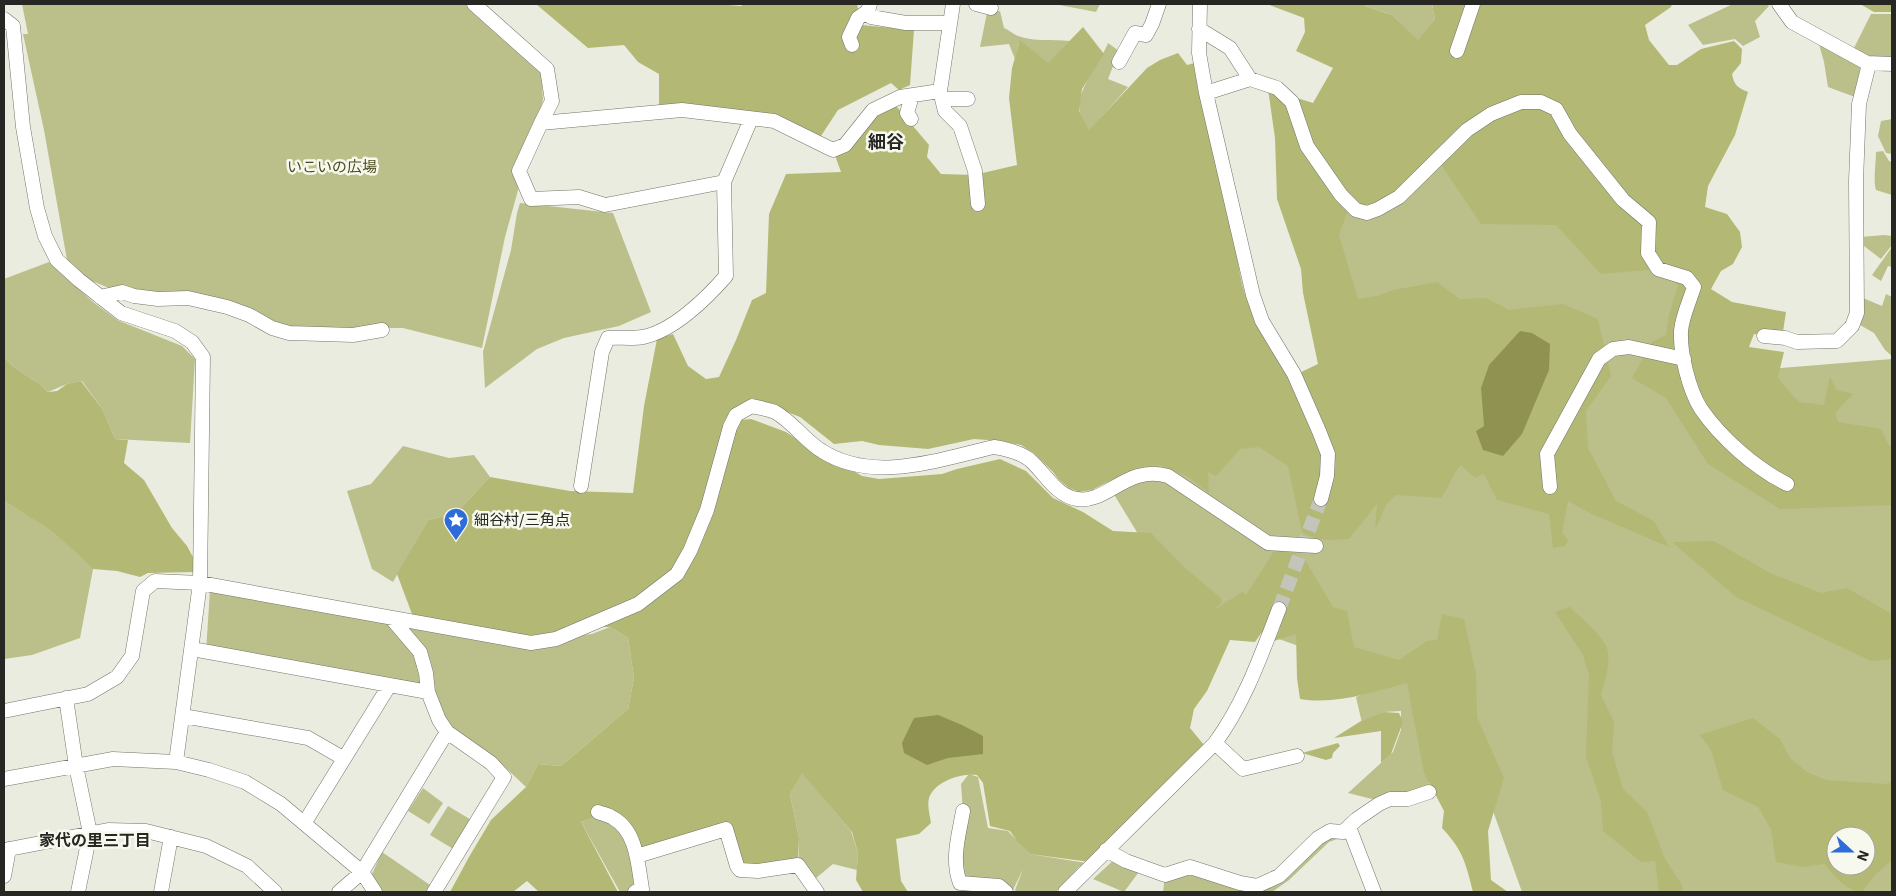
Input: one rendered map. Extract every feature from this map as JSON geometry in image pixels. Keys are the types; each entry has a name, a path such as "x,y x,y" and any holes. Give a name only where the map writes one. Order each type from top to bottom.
{"street":[{"path":"474,4 548,69 552,101 519,170 531,199 579,197 605,205 724,182"},
{"path":"953,4 941,95 945,111 960,126 975,171 978,204"},
{"path":"976,4 991,8"},
{"path":"1119,62 1135,33 1146,35 1160,4"},
{"path":"1200,4 1200,53 1206,93 1256,304 1262,321 1294,374 1328,454 1327,476 1321,500"},
{"path":"1457,51 1473,4"},
{"path":"1779,4 1792,22 1866,63 1892,64"},
{"path":"869,7 871,17 906,23 950,24"},
{"path":"852,45 849,37 858,18 869,7"},
{"path":"4,19 13,26 23,127 37,208 45,236 57,260 121,313 175,331 192,342 203,357 200,583 176,762"},
{"path":"1199,28 1230,48 1250,79"},
{"path":"1764,336 1784,338 1797,342 1837,341 1852,326 1857,313 1856,181 1859,104 1868,68 1866,63"},
{"path":"1206,93 1250,79 1277,88 1292,102 1307,146 1341,195 1356,210 1367,213 1399,197 1467,130 1491,114 1521,102 1541,102 1556,109 1570,134 1623,200 1649,222 1648,253 1658,269 1687,278 1694,287 1681,330 1684,359 1694,394 1701,408 1716,427 1751,461 1770,475 1787,484"},
{"path":"541,123 682,110 774,121 833,150 845,145 872,110 900,97 941,95 968,99"},
{"path":"912,96 907,113 912,119"},
{"path":"581,486 602,352 608,338 642,337 664,329 705,300 726,276 724,182 751,119"},
{"path":"100,297 122,292 134,296 158,299 188,298 249,315 272,328 289,333 353,335 382,330"},
{"path":"1550,487 1547,454 1599,359 1613,349 1629,347 1684,359"},
{"path":"4,711 88,694 117,676 132,656 143,591 155,580 200,583 531,643 556,639 638,604 677,574 690,551 707,510 730,427 736,415 752,406 774,412 822,451 842,461 872,467 907,467 994,447 1008,449 1030,460 1063,494 1077,500 1092,498 1133,477 1147,473 1160,474 1168,476 1268,543 1316,546"},
{"path":"1065,892 1215,743 1234,716 1244,697 1279,608"},
{"path":"391,618 420,652 426,673 428,692 439,720 447,732 491,763 504,777 434,892"},
{"path":"192,649 428,692"},
{"path":"304,822 389,686"},
{"path":"66,698 76,766 90,833 78,892"},
{"path":"182,716 308,738 343,758"},
{"path":"339,892 362,872 447,732"},
{"path":"1215,743 1243,769 1296,756"},
{"path":"4,779 113,759 176,762 209,770 245,782 282,804 362,872 376,892"},
{"path":"1106,850 1126,861 1165,875 1190,867 1240,883 1257,886 1279,876 1318,838 1330,831 1343,832 1357,819 1379,804 1390,799 1408,799 1430,792"},
{"path":"963,811 956,851 956,872 960,883 999,886 1006,892"},
{"path":"598,812 614,818 632,840 637,856 642,889 635,892"},
{"path":"1349,827 1374,892"},
{"path":"637,856 726,828 737,866 740,870 758,871 798,865 817,892"},
{"path":"4,876 6,849 108,830 146,831 206,846 247,866 275,892"},
{"path":"161,892 171,837"}],"green space":[{"name":"いこいの広場","path":"22,4 467,4 541,71 543,100 505,237 482,348 403,328 315,332 273,323 245,307 118,292 69,271 44,130 23,34 28,34"},
{"path":"1054,4 1100,4 1096,12"},
{"path":"1365,4 1432,4 1435,19 1418,41 1392,15 1365,6"},
{"path":"1733,4 1767,4 1769,6 1755,21 1760,37 1743,46 1735,39 1703,45 1688,25"},
{"path":"1000,11 1004,28 1018,36 1037,40 1070,41 1048,64 1019,43 1015,59 1009,44 980,47 987,13"},
{"path":"1871,14 1892,14 1892,60 1871,58 1854,48"},
{"path":"1817,37 1861,63 1855,97 1828,87"},
{"path":"1108,43 1119,51 1108,79 1128,87 1089,131 1080,113 1079,105 1084,87"},
{"path":"1553,44 1745,371 1892,359 1892,892 1522,892 1454,702 1429,783 1429,792 1380,801 1348,793 1393,752 1401,730 1401,711 1384,712 1362,723 1356,697 1395,681 1180,603 1084,445 1338,370 1312,192"},
{"path":"1892,119 1892,154 1886,153 1878,136 1881,121"},
{"path":"1883,151 1889,161 1892,162 1892,195 1876,190 1875,186 1876,152"},
{"path":"520,203 613,213 651,312 619,326 564,338 537,349 485,388 483,352 511,250"},
{"path":"1892,236 1892,245 1881,259 1860,243 1861,237"},
{"path":"1892,247 1892,267 1888,266 1881,281 1872,275"},
{"path":"49,262 93,302 117,320 182,346 195,359 190,443 115,439 103,410 82,381 67,384 48,392 8,362 4,356 4,279"},
{"path":"1886,294 1892,297 1892,356 1885,350 1874,333 1860,325 1863,298 1882,306"},
{"path":"403,446 449,458 474,455 490,477 455,514 428,520 393,582 372,569 347,491 371,484"},
{"path":"4,501 29,515 94,564 80,638 32,655 4,659"},
{"path":"210,590 516,641 592,634 610,627 628,638 634,678 628,709 561,766 538,764 526,787 508,770 447,732 414,648 422,691 206,652"},
{"path":"802,772 851,831 858,853 857,870 833,864 810,883 799,862 799,838 790,794"},
{"path":"969,774 978,777 988,828 1008,831 1030,854 1086,863 1079,867 1056,892 1017,892 1015,890 1023,869 1012,892 960,883 963,811 961,784"},
{"path":"423,788 443,803 429,824 408,811"},
{"path":"448,806 473,821 455,850 430,835"},
{"path":"599,816 625,832 639,886 627,892 620,892 581,822"},
{"path":"1346,836 1329,842 1289,880 1272,892 1163,892 1165,875 1190,867 1257,886 1283,876 1330,837"},
{"path":"382,852 433,887 430,892 381,892 372,874"},
{"path":"1115,859 1141,869 1124,892 1093,879"}],"shaded area":[{"path":"536,4 716,4 741,6 744,4 857,4 861,25 914,30 910,85 899,90 891,83 838,110 819,139 776,120 659,106 659,74 638,62 624,45 588,48"},
{"path":"1267,4 1365,4 1365,6 1392,15 1418,40 1435,19 1432,4 1672,4 1671,7 1645,25 1649,40 1669,65 1677,65 1701,49 1734,41 1742,49 1741,63 1732,74 1733,78 1737,86 1748,92 1735,135 1708,186 1705,207 1727,214 1740,232 1742,247 1733,264 1721,271 1711,289 1732,302 1786,312 1782,338 1754,334 1749,347 1784,352 1778,377 1799,402 1824,405 1830,376 1836,390 1853,394 1835,413 1838,422 1881,429 1889,446 1892,444 1892,505 1780,509 1708,464 1666,398 1632,378 1652,342 1666,335 1669,315 1678,285 1658,269 1601,274 1556,225 1481,224 1440,163 1392,202 1348,210 1339,235 1358,299 1437,282 1460,299 1486,298 1509,310 1563,304 1598,319 1611,376 1586,411 1588,448 1616,501 1654,521 1669,547 1594,515 1568,501 1562,533 1568,540 1565,546 1553,548 1549,514 1497,500 1484,474 1475,478 1461,465 1441,498 1396,495 1386,505 1375,530 1377,504 1349,539 1325,540 1302,532 1288,466 1259,447 1240,449 1216,476 1208,472 1209,493 1187,476 1163,466 1155,465 1135,468 1092,490 1079,492 1069,488 1059,480 1035,454 1021,445 974,439 928,449 879,445 862,441 834,444 800,417 752,398 730,421 751,419 786,432 816,452 862,476 879,479 942,474 1000,459 1026,471 1053,498 1083,512 1113,531 1151,533 1184,567 1222,599 1216,609 1242,592 1246,595 1274,551 1288,549 1305,560 1333,607 1347,611 1354,647 1399,660 1427,641 1437,640 1442,614 1464,619 1476,674 1477,717 1504,778 1488,831 1491,880 1508,892 1473,892 1463,858 1455,843 1442,828 1444,811 1424,773 1407,683 1368,694 1341,699 1300,699 1297,678 1296,634 1274,641 1281,628 1268,623 1255,642 1230,640 1207,691 1194,709 1190,728 1204,745 1090,862 1030,854 1010,831 990,826 983,783 977,775 964,775 949,779 932,792 928,804 931,823 919,834 896,839 901,881 908,892 863,892 856,880 858,853 852,832 802,773 790,794 799,838 798,865 741,872 726,829 639,856 617,819 596,817 581,822 618,892 539,892 527,881 513,892 450,892 491,820 526,787 538,764 561,766 628,709 634,678 628,638 610,627 586,627 541,636 482,635 412,614 397,574 428,520 455,514 490,477 570,491 633,493 644,406 657,339 673,334 688,366 706,379 719,377 752,300 766,293 769,214 786,174 841,172 833,150 892,101 929,145 927,157 941,174 974,175 1017,165 1009,98 1012,68 1020,40 1048,63 1083,27 1104,54 1082,89 1079,111 1089,130 1147,68 1160,60 1178,53 1187,65 1198,62 1208,126 1241,278 1249,305 1258,324 1297,374 1318,364 1303,293 1301,269 1277,199 1275,138 1268,89 1313,103 1333,68 1296,51 1305,32 1304,18","holes":["1520,331 1549,362 1549,370 1522,434 1476,431 1484,426 1481,388 1489,365"]},
{"path":"1860,4 1892,4 1892,12 1874,12"},
{"path":"1520,331 1532,333 1550,344 1549,370 1522,434 1503,456 1483,450 1476,431 1484,426 1481,388 1489,365"},
{"path":"4,356 8,362 48,392 57,391 67,384 81,381 103,410 115,439 128,440 124,463 144,480 172,528 187,546 194,559 194,572 148,573 140,577 117,571 93,569 73,549 51,532 4,501"},
{"path":"1714,541 1772,574 1821,593 1847,588 1892,614 1892,659 1871,661 1736,597 1672,542"},
{"path":"1570,607 1596,632 1607,648 1608,666 1601,695 1614,722 1612,752 1623,789 1647,812 1665,859 1682,885 1682,892 1659,892 1655,861 1641,862 1603,831 1601,801 1586,757 1589,675 1583,655 1555,612"},
{"path":"1384,712 1399,713 1403,722 1391,754 1381,763 1381,731 1334,738 1361,721"},
{"path":"938,715 983,736 983,754 948,758 927,765 904,753 902,743 914,718"},
{"path":"1753,718 1780,739 1790,758 1807,772 1826,780 1892,783 1892,860 1876,874 1876,826 1826,826 1826,866 1824,864 1803,867 1776,862 1771,829 1758,807 1723,790 1711,750 1700,735"},
{"path":"1338,743 1340,746 1333,753 1332,758 1326,760 1302,753"},
{"path":"1874,876 1862,892 1851,889 1836,877"}],"tunnel":[{"path":"1279,609 1321,499"}],"place":[{"name":"細谷村/三角点","path":"456,541"}],"district":[{"name":"細谷","path":"886,142"},
{"name":"家代の里三丁目","path":"95,840"}]}
